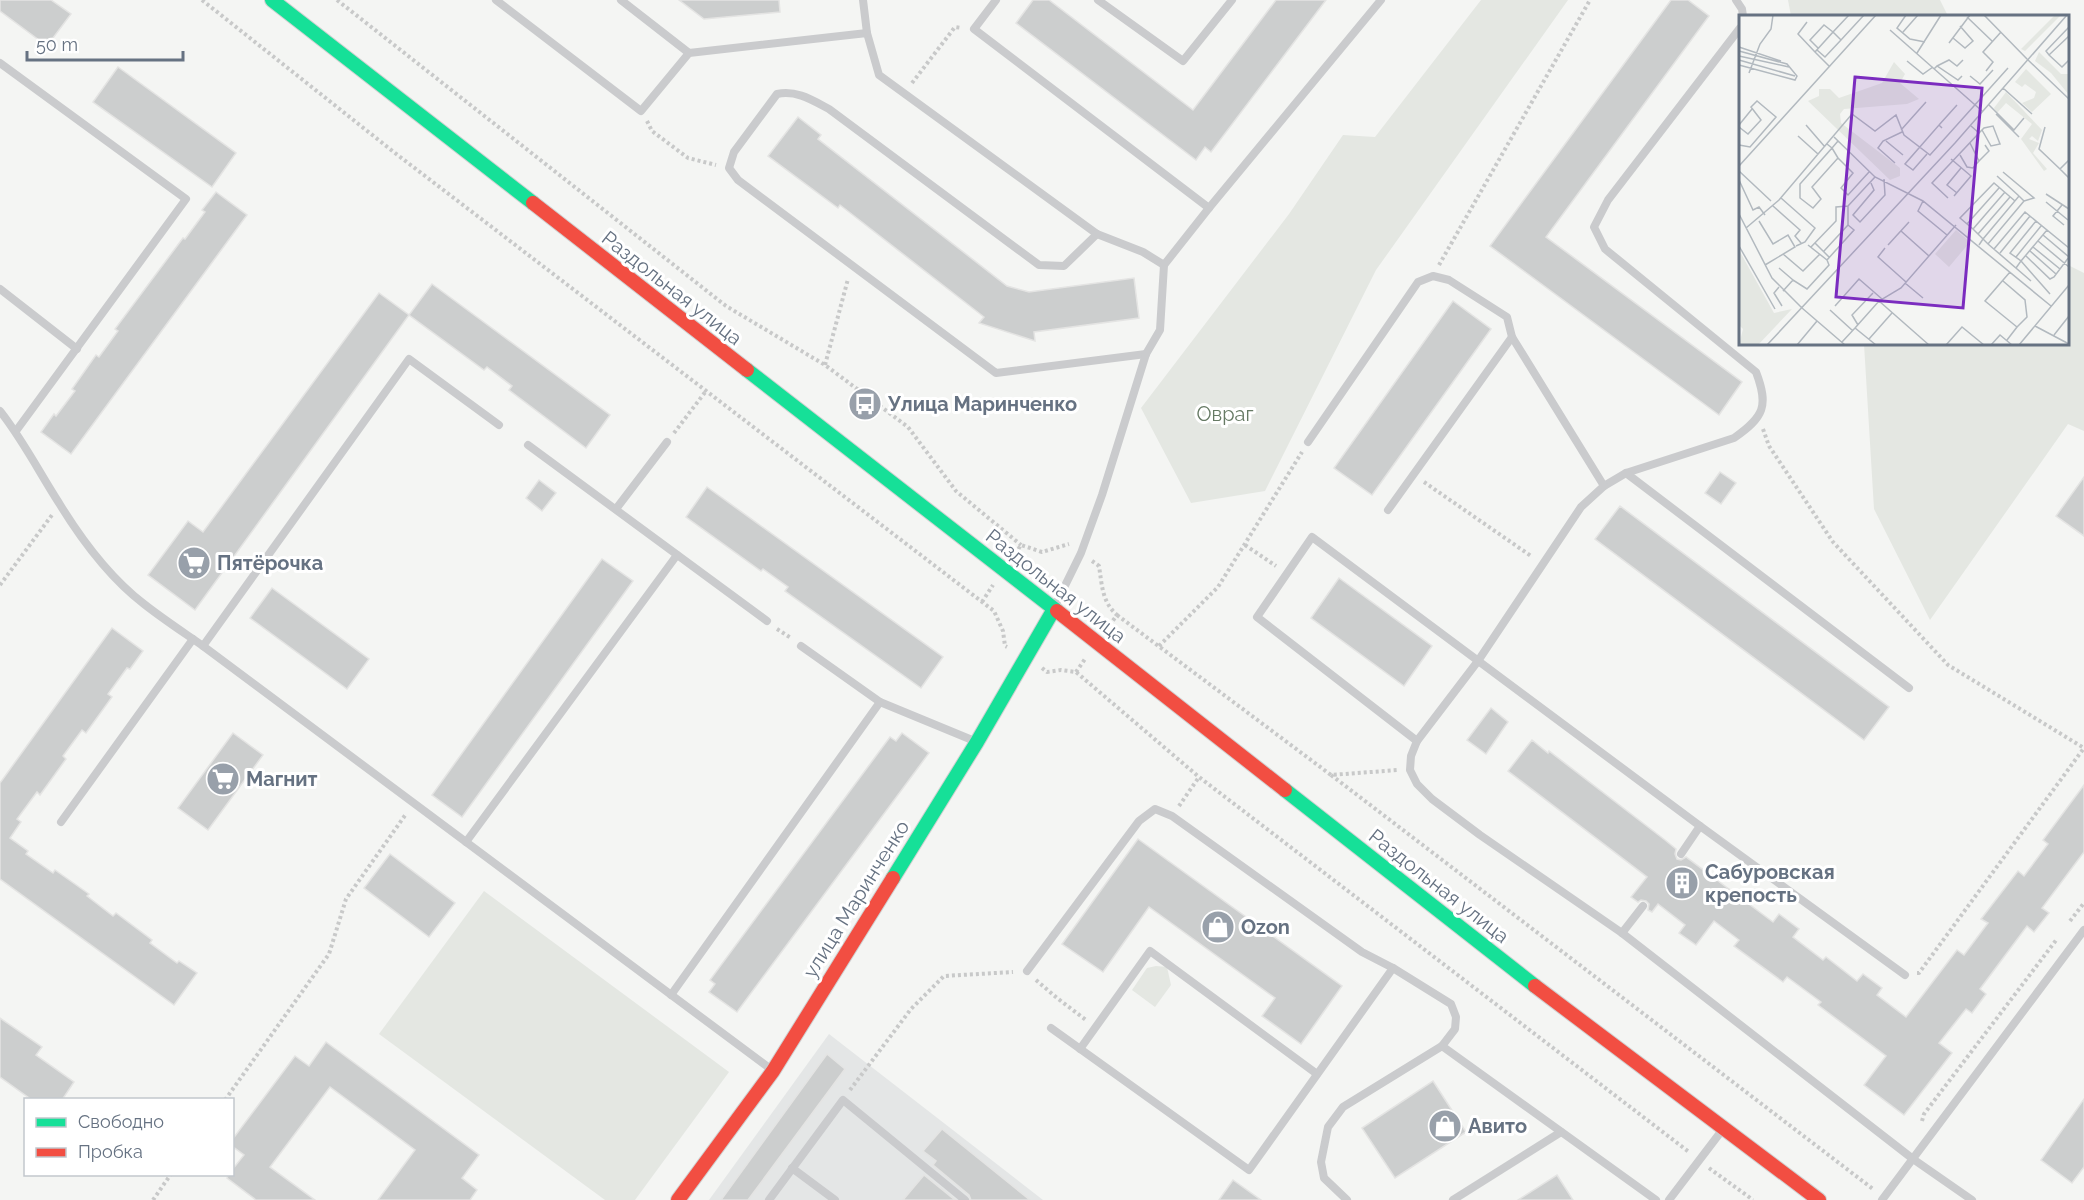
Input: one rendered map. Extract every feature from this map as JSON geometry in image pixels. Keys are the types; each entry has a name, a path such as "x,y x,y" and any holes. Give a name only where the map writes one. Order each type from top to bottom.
{"main road":[{"name":"Раздольная улица","path":"272,0 1544,993 1819,1200"},
{"name":"улица Маринченко","path":"678,1200 772,1071 976,742 1054,609"}],"lane":[{"path":"496,0 641,111 689,53 867,33"},
{"path":"621,0 689,53"},
{"path":"863,0 867,33 879,75 1097,234 1143,252 1164,266"},
{"path":"996,0 974,29 1209,208"},
{"path":"1098,0 1183,61 1232,0"},
{"path":"1054,609 1081,553 1102,495 1146,354 1160,330 1164,266 1209,208 1382,0"},
{"path":"1736,0 1742,13"},
{"path":"1742,13 1748,0"},
{"path":"1739,29 1608,200 1594,227 1605,249 1756,372 1764,393 1759,417 1748,429 1734,438 1626,473 1604,486 1581,507 1478,661 1417,741 1411,756 1410,770 1417,784 1432,799 1622,933 1913,1159 1972,1200"},
{"path":"0,63 186,200 16,431"},
{"path":"1097,234 1064,266 1039,265 829,110 810,98 790,92 777,94 734,152 729,168 738,180 996,373 1146,354"},
{"path":"1308,442 1418,282 1433,276 1449,280 1507,317 1512,337 1604,486"},
{"path":"0,289 77,349"},
{"path":"1388,510 1512,337"},
{"path":"203,646 409,359 499,425"},
{"path":"0,411 16,431 59,504 96,555 118,581 142,603 203,646 772,1071"},
{"path":"616,509 667,441"},
{"path":"528,445 767,621"},
{"path":"1626,473 1909,688"},
{"path":"1417,741 1257,617 1312,537 1700,826 1905,975"},
{"path":"466,842 677,555"},
{"path":"61,822 193,639"},
{"path":"801,646 880,702 976,742"},
{"path":"671,995 880,702"},
{"path":"1027,972 1139,821 1155,809 1172,816 1362,952 1393,968 1451,1004 1456,1017 1455,1029 1442,1046 1343,1107 1328,1127 1321,1162 1324,1178 1347,1200"},
{"path":"1681,854 1700,826"},
{"path":"1622,933 1643,906"},
{"path":"1883,1199 2084,930"},
{"path":"1080,1049 1150,951 1317,1074"},
{"path":"1051,1028 1249,1170 1393,968"},
{"path":"1442,1046 1656,1200"},
{"path":"769,1200 843,1100 965,1200"},
{"path":"1669,1200 1723,1129"},
{"path":"1453,1200 1561,1132"},
{"path":"792,1168 835,1200"}],"path":[{"path":"202,0 395,153 982,602 1021,545"},
{"path":"337,0 726,306 825,365 908,427 956,490 1021,545 1042,552 1070,544 1099,566"},
{"path":"1433,276 1590,0"},
{"path":"904,94 956,27 974,29"},
{"path":"641,111 652,131 688,158 729,168"},
{"path":"825,365 851,265"},
{"path":"667,441 706,391"},
{"path":"1759,417 1770,446 1833,542 1948,665 2084,748 1919,973 1905,975"},
{"path":"1159,646 1218,587 1308,442"},
{"path":"1413,475 1543,565"},
{"path":"0,585 59,504"},
{"path":"1245,545 1287,573"},
{"path":"1117,615 1331,775 1883,1199"},
{"path":"767,621 801,646"},
{"path":"1076,672 1199,777 1753,1200"},
{"path":"1331,775 1410,770"},
{"path":"1172,816 1199,777"},
{"path":"226,1098 329,954 346,899 413,804"},
{"path":"843,1100 911,1010 944,976 1027,972 1079,1014"},
{"path":"153,1200 170,1176"}],"shaded area":[{"path":"829,1034 1043,1200 709,1200"}],"green space":[{"name":"Овраг","path":"1481,0 1568,0 1376,270 1265,491 1191,503 1141,408 1289,214 1343,135 1375,137"},
{"path":"1788,0 1940,0 1948,15 1791,15"},
{"path":"2069,266 2084,273 2084,431 2068,424 1930,620 1874,509 1864,345 2069,345"},
{"path":"484,891 729,1072 635,1200 605,1200 379,1034"},
{"path":"1167,967 1171,985 1155,1007 1132,990 1147,968"}],"building":[{"path":"0,0 51,0 71,14 47,46 0,11"},
{"path":"679,0 779,0 780,12 704,19"},
{"path":"1033,0 1049,0 1193,110 1276,0 1326,0 1211,152 1205,147 1196,160 1016,23"},
{"path":"1671,0 1688,0 1709,16 1546,237 1742,382 1719,415 1490,246"},
{"path":"118,67 236,153 212,187 93,102"},
{"path":"798,117 821,135 818,139 1007,286 1029,292 1134,278 1139,318 1034,332 1035,341 979,323 984,317 840,205 838,208 768,156"},
{"path":"216,192 247,215 71,454 41,432 75,391 72,389 96,355 99,357 118,331 115,329 205,212 202,210"},
{"path":"432,284 610,415 586,448 509,390 512,386 487,367 484,370 409,315"},
{"path":"379,293 409,315 195,610 148,575 188,521 203,532"},
{"path":"1453,301 1491,329 1372,495 1334,468"},
{"path":"1720,472 1736,483 1721,504 1705,493"},
{"path":"2084,477 2084,536 2056,516"},
{"path":"539,480 556,493 542,511 526,498"},
{"path":"707,487 943,657 921,688 785,591 788,587 763,569 761,571 686,517"},
{"path":"1620,506 1889,707 1864,740 1595,539"},
{"path":"602,559 633,581 462,817 432,795"},
{"path":"1339,578 1432,646 1404,686 1311,618"},
{"path":"272,588 369,659 347,689 250,618"},
{"path":"112,628 143,651 108,694 112,697 86,733 82,730 63,756 66,759 40,795 37,792 17,819 21,822 10,838 28,851 26,854 53,873 55,870 89,894 87,896 113,916 116,913 152,940 150,943 177,963 179,961 197,973 174,1005 0,879 0,783"},
{"path":"1491,708 1508,722 1486,754 1467,740"},
{"path":"233,733 263,755 208,830 178,808"},
{"path":"902,733 929,753 737,1012 709,992 715,984 710,980 890,737 896,741"},
{"path":"1532,740 1676,849 1677,859 1681,860 1686,857 1773,922 1779,914 1799,929 1793,937 1823,960 1826,957 1857,981 1863,974 1882,988 1877,995 1906,1017 1957,950 1964,955 1988,923 1981,919 2018,871 2024,876 2048,844 2043,840 2084,785 2084,852 2042,908 2049,913 2034,932 2027,926 1980,989 1986,994 1972,1013 1966,1009 1939,1043 1952,1053 1904,1115 1864,1085 1886,1056 1818,1005 1821,1002 1787,977 1783,982 1734,946 1739,940 1714,921 1696,945 1679,933 1685,925 1658,904 1652,912 1648,910 1649,904 1646,901 1638,902 1631,897 1647,877 1508,771"},
{"path":"1138,839 1342,986 1301,1044 1262,1016 1275,998 1149,907 1103,972 1062,944"},
{"path":"390,854 455,903 429,937 364,888"},
{"path":"0,1018 42,1047 36,1055 74,1082 63,1098 29,1098 0,1077"},
{"path":"326,1042 479,1155 462,1178 477,1190 470,1200 378,1200 415,1150 330,1087 270,1167 315,1200 256,1200 227,1178 234,1176 234,1168 244,1155 234,1148 234,1137 295,1056 309,1066"},
{"path":"827,1054 845,1069 748,1200 721,1200"},
{"path":"1433,1081 1466,1132 1395,1178 1362,1128"},
{"path":"2084,1099 2084,1167 2072,1183 2041,1160"},
{"path":"942,1129 1030,1200 971,1200 969,1195 933,1165 936,1161 923,1151"},
{"path":"924,1175 955,1200 903,1200"},
{"path":"1557,1175 1573,1200 1518,1200"},
{"path":"1233,1180 1261,1200 1219,1200"}],"traffic: fast":[{"path":"272,0 533,203"},
{"path":"747,370 1057,611"},
{"path":"893,878 977,742 1054,609"},
{"path":"1285,790 1535,986"}],"traffic: jam":[{"path":"533,203 747,370"},
{"path":"1057,611 1285,790"},
{"path":"678,1200 773,1071 893,878"},
{"path":"1535,986 1819,1200"}],"place":[{"name":"Улица Маринченко","path":"865,404"},
{"name":"Пятёрочка","path":"194,563"},
{"name":"Магнит","path":"223,779"},
{"name":"Сабуровская крепость","path":"1682,883"},
{"name":"Ozon","path":"1218,927"},
{"name":"Авито","path":"1445,1126"}]}
